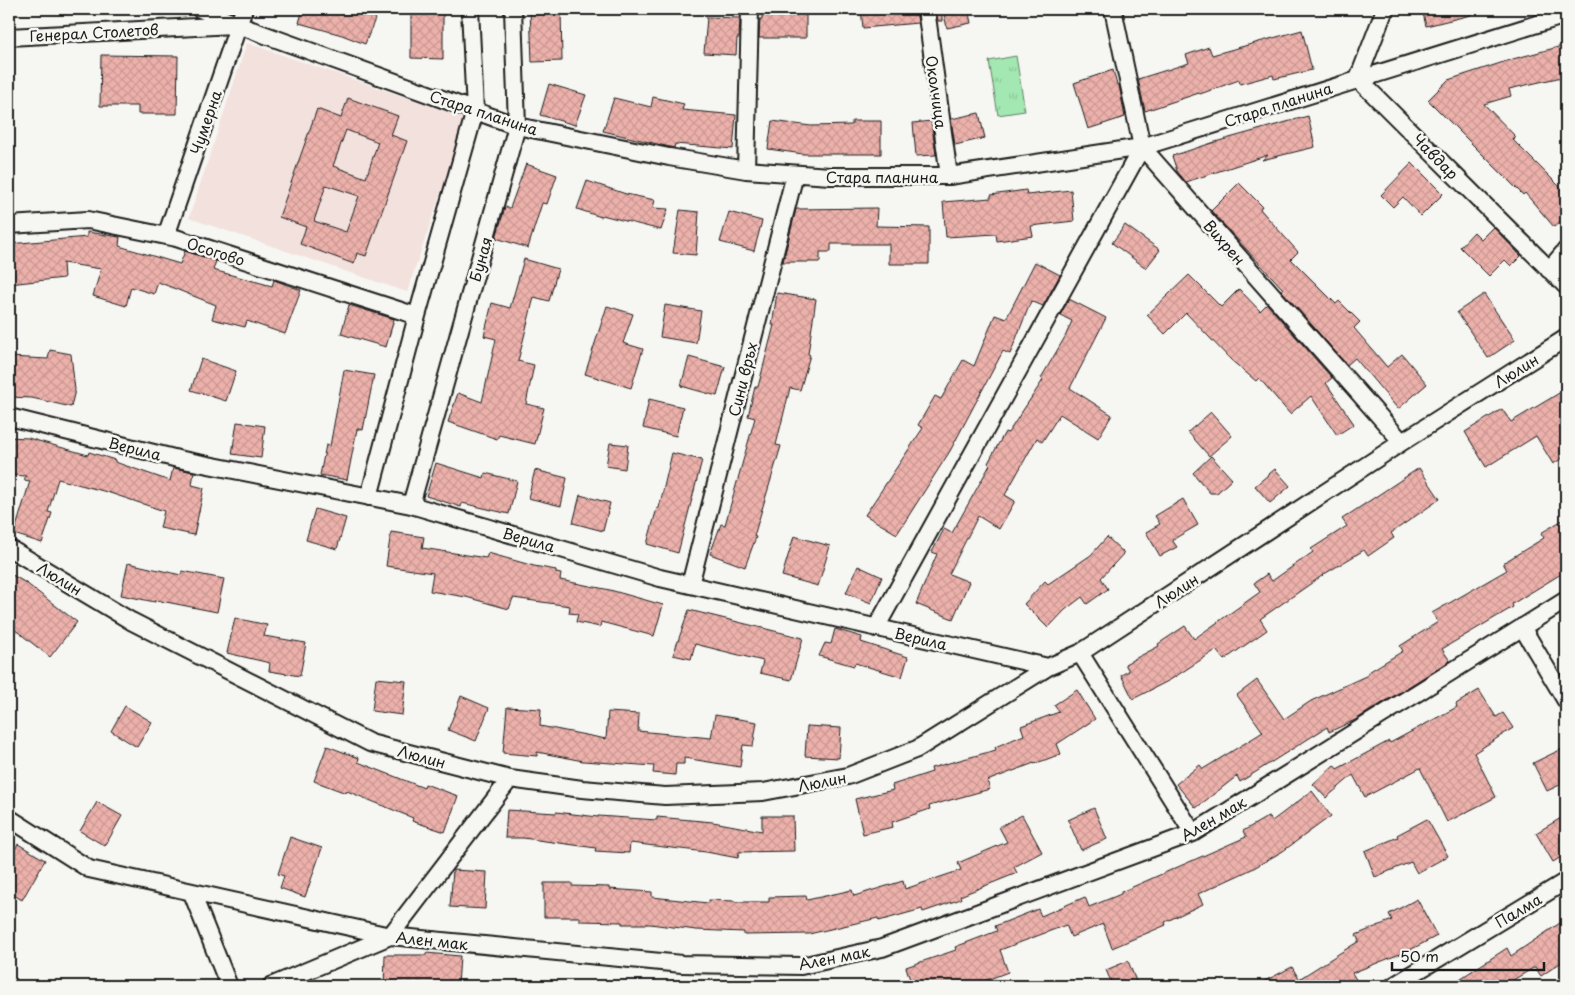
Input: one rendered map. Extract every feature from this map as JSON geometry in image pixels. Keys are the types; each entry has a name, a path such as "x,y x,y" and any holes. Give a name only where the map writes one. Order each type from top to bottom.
{"street":[{"name":"Стара планина","path":"200,9 238,25 517,126 669,157 746,170 830,176 949,176 1142,147 1566,15"},
{"name":"Чумерна","path":"166,236 244,9"},
{"path":"369,497 417,316 475,111 470,9"},
{"name":"Буная","path":"411,505 517,126 512,9"},
{"path":"746,170 750,9"},
{"name":"Околчица","path":"926,9 949,176"},
{"name":"Вихрен","path":"1113,9 1142,147 1402,442"},
{"path":"1358,79 1385,9"},
{"name":"Генерал Столетов","path":"9,36 238,25"},
{"name":"Чавдар","path":"1358,79 1566,286"},
{"path":"876,628 1142,147"},
{"name":"Сини връх","path":"690,585 795,174"},
{"name":"Осогово","path":"9,224 88,220 176,238 417,316"},
{"path":"1549,270 1566,250"},
{"name":"Люлин","path":"9,548 131,621 370,742 510,779 582,789 665,796 763,792 848,776 917,749 1048,667 1080,653 1402,442 1566,338"},
{"name":"Верила","path":"9,417 178,459 411,505 660,578 1048,667"},
{"name":"Ален мак","path":"9,818 89,869 390,936 682,964 801,966 882,948 1193,833 1566,600"},
{"path":"1522,627 1566,701"},
{"path":"1080,653 1193,833"},
{"path":"272,986 390,936 510,779"},
{"name":"Палма","path":"1393,986 1566,881"},
{"path":"192,892 229,986"}],"shaded area":[{"path":"247,43 466,118 407,292 189,218"}],"green space":[{"path":"1016,56 1025,111 998,115 989,61"}],"building":[{"path":"303,9 379,9 365,44 342,35 299,23"},
{"path":"411,9 443,9 443,59 411,58"},
{"path":"530,9 561,9 562,61 532,62"},
{"path":"762,9 806,9 806,38 759,38"},
{"path":"861,9 916,9 918,23 863,28"},
{"path":"936,9 942,9 942,21 938,21"},
{"path":"943,9 968,9 971,23 947,28"},
{"path":"1422,9 1470,9 1471,15 1426,26"},
{"path":"707,17 740,18 736,55 704,53"},
{"path":"1302,30 1312,70 1274,79 1273,75 1240,84 1239,80 1145,111 1138,79 1189,63 1186,55 1209,47 1212,55"},
{"path":"1566,45 1566,76 1509,89 1511,96 1484,104 1516,137 1513,140 1566,193 1566,217 1554,227 1525,193 1523,195 1428,100 1448,80 1513,59"},
{"path":"101,55 178,56 177,114 138,114 138,106 100,106"},
{"path":"1113,70 1117,85 1119,85 1125,117 1088,129 1074,83"},
{"path":"549,84 586,95 575,125 540,115"},
{"path":"653,97 684,104 682,110 736,115 733,149 675,144 674,148 603,131 614,98 651,107"},
{"path":"348,98 398,116 391,135 407,141 366,256 357,253 354,264 300,244 306,227 279,217 317,109 341,118","holes":["346,130 378,142 366,178 333,166","326,185 359,196 346,232 314,221"]},
{"path":"979,113 985,138 955,145 951,119"},
{"path":"1308,116 1315,147 1262,160 1268,155 1186,182 1177,171 1172,156"},
{"path":"772,121 811,126 852,125 852,121 881,121 881,154 803,154 768,149"},
{"path":"931,121 936,155 916,156 913,123"},
{"path":"1412,163 1443,194 1421,216 1403,197 1393,207 1381,195"},
{"path":"526,164 557,175 547,204 542,203 528,248 496,238 505,207 510,208"},
{"path":"587,181 626,194 655,200 653,208 668,209 661,230 602,215 601,217 577,209"},
{"path":"1239,183 1262,206 1260,209 1298,252 1291,259 1336,304 1339,301 1360,322 1354,328 1387,367 1402,354 1427,384 1398,409 1355,358 1347,365 1281,290 1283,289 1211,211"},
{"path":"1026,190 1027,195 1071,190 1074,221 1031,226 1033,236 997,241 996,234 946,237 943,202 991,198 991,195"},
{"path":"877,208 876,226 929,227 929,264 889,264 889,244 831,244 831,252 820,252 820,262 783,262 796,209"},
{"path":"680,210 699,212 696,255 673,253"},
{"path":"729,212 762,221 754,251 720,242"},
{"path":"1125,225 1160,250 1146,268 1112,243"},
{"path":"1493,227 1521,256 1511,266 1505,260 1489,276 1460,247 1474,232 1481,239"},
{"path":"87,232 120,237 119,246 180,264 185,251 216,261 213,270 272,286 274,280 301,290 285,334 247,321 245,327 212,319 216,305 158,282 154,294 131,287 126,306 93,296 101,269 63,263 64,278 9,284 9,244 87,237"},
{"path":"524,259 558,269 549,301 534,297 518,361 534,365 526,404 544,408 535,444 499,435 497,439 448,422 458,393 482,402 496,339 484,336 492,303 510,308"},
{"path":"1035,262 1060,275 1043,306 1031,301 1010,354 1003,351 950,451 897,534 865,515 923,428 918,425 935,396 941,399 963,360 974,366 995,315 1006,319"},
{"path":"1189,275 1221,307 1239,289 1260,311 1267,304 1332,378 1326,383 1354,424 1337,435 1311,396 1290,414 1259,378 1256,381 1231,360 1186,313 1165,334 1147,315"},
{"path":"777,293 816,299 808,354 810,355 800,390 790,388 776,445 781,446 754,536 756,537 745,567 710,554 721,524 725,525 755,418 748,416 755,387 758,387 774,325 772,325"},
{"path":"1484,294 1515,340 1488,358 1457,312"},
{"path":"1069,299 1106,318 1070,388 1112,415 1098,438 1060,414 1042,442 1037,438 1005,495 1015,501 999,529 978,516 949,574 969,582 953,619 916,604 937,554 932,552 944,529 952,533 990,465 988,463 1005,432 1008,433 1043,380 1041,378 1065,337 1072,321 1060,315"},
{"path":"349,305 394,319 386,347 341,334"},
{"path":"665,305 701,311 696,343 660,337"},
{"path":"607,306 633,314 623,343 643,349 631,388 585,374"},
{"path":"50,350 71,354 75,390 71,407 32,398 9,397 9,357 48,359"},
{"path":"689,357 725,367 717,396 681,386"},
{"path":"201,359 236,371 226,401 191,390"},
{"path":"344,370 374,375 363,430 357,429 347,480 320,475 326,445 330,446"},
{"path":"1566,389 1566,456 1553,464 1536,436 1486,467 1465,432 1502,409 1511,422"},
{"path":"649,399 683,407 676,436 643,428"},
{"path":"1211,412 1232,436 1209,456 1188,432"},
{"path":"237,422 265,426 261,458 232,454"},
{"path":"9,437 28,438 88,455 89,452 170,481 173,468 194,472 192,485 204,488 194,535 160,528 164,511 107,492 58,479 48,512 52,513 42,543 14,534 30,481 24,480 26,476 9,475"},
{"path":"610,443 628,445 625,469 606,466"},
{"path":"672,453 702,460 678,553 647,544 657,508 659,508"},
{"path":"1211,456 1232,479 1217,493 1210,493 1193,473"},
{"path":"436,463 484,478 485,473 517,481 509,514 462,503 461,507 426,496"},
{"path":"1419,468 1440,499 1391,533 1394,538 1368,556 1364,550 1326,573 1260,619 1267,630 1224,660 1216,650 1170,680 1133,699 1121,675 1129,671 1125,664 1159,646 1158,644 1185,626 1194,639 1260,592 1254,583 1267,574 1272,581 1313,552 1311,549 1347,526 1342,519"},
{"path":"1275,469 1290,486 1270,503 1255,486"},
{"path":"535,470 567,478 561,506 528,498"},
{"path":"580,495 610,503 603,531 573,523"},
{"path":"1183,499 1198,525 1172,540 1177,547 1160,556 1146,532 1160,524 1155,516"},
{"path":"315,509 346,518 337,549 306,540"},
{"path":"1566,518 1566,571 1512,604 1513,607 1442,649 1450,661 1355,720 1329,732 1327,727 1240,782 1237,776 1196,808 1176,784 1200,765 1203,769 1263,732 1237,695 1257,680 1284,719 1311,701 1368,675 1367,673 1403,651 1400,646 1438,622 1432,613 1507,570 1503,563 1544,538 1541,533"},
{"path":"391,532 424,537 422,548 486,558 488,553 556,570 556,573 561,574 560,580 610,590 663,605 654,636 601,622 600,627 576,622 578,614 569,613 570,606 513,598 509,609 466,597 430,591 433,573 386,566"},
{"path":"794,536 830,546 818,586 782,576"},
{"path":"1107,537 1124,553 1101,578 1108,589 1087,604 1082,597 1065,610 1048,628 1024,604 1045,581 1048,584 1091,555"},
{"path":"128,563 181,575 182,571 224,579 217,612 121,595"},
{"path":"858,566 882,577 871,603 846,593"},
{"path":"9,573 26,583 77,622 50,657 9,625"},
{"path":"689,610 803,638 791,680 760,673 763,661 695,644 691,659 673,655"},
{"path":"235,618 267,625 264,636 306,643 300,676 269,671 270,663 227,653"},
{"path":"835,629 862,637 861,642 908,657 902,677 855,663 854,666 819,656 825,643 831,644"},
{"path":"376,678 406,681 402,715 372,711"},
{"path":"1077,690 1095,719 1057,744 1061,754 987,781 990,789 929,806 930,809 892,822 893,827 863,834 855,799 893,790 892,785 932,772 931,768 996,750 995,747 1024,735 1021,726 1059,712 1054,705"},
{"path":"1479,690 1496,717 1503,713 1513,728 1474,753 1496,797 1447,822 1420,768 1365,797 1353,775 1326,798 1313,784 1334,765 1337,769 1389,741 1390,743 1457,707 1456,704"},
{"path":"461,696 489,708 476,741 448,730"},
{"path":"125,706 152,722 137,747 111,731"},
{"path":"507,707 541,709 540,726 606,739 608,712 639,714 638,731 711,738 715,715 757,722 753,746 743,745 740,767 684,758 684,764 676,764 675,775 653,773 654,766 583,761 537,752 537,756 503,753"},
{"path":"807,726 841,728 839,758 805,756"},
{"path":"327,746 359,758 358,762 424,788 425,784 458,796 445,832 412,821 413,818 347,791 346,793 314,781"},
{"path":"1566,747 1566,782 1547,791 1533,763"},
{"path":"1312,791 1331,816 1283,851 1252,869 1198,894 1203,904 1165,922 1166,925 1112,948 1103,924 1071,937 1066,925 1000,950 1008,972 971,986 912,986 906,967 956,950 955,947 997,931 995,926 1038,909 1041,916 1085,897 1089,907 1121,894 1121,892 1246,837 1243,831 1269,816 1272,821"},
{"path":"97,802 122,816 105,846 80,831"},
{"path":"1094,808 1107,839 1081,850 1068,820"},
{"path":"507,810 657,820 657,817 713,822 762,831 762,816 793,816 794,851 739,852 738,858 706,852 630,843 629,853 595,851 596,848 523,838 505,838"},
{"path":"1022,815 1042,852 1014,867 1017,873 960,896 961,899 923,912 922,909 879,921 878,918 809,934 744,935 744,932 696,930 650,924 622,924 622,922 580,921 580,917 544,917 544,883 572,883 572,886 609,887 609,889 652,892 652,897 708,903 709,900 769,902 769,897 806,896 807,900 852,890 854,896 903,881 905,889 961,870 958,863 1007,842 999,827"},
{"path":"1561,818 1566,828 1566,854 1553,862 1536,833"},
{"path":"1427,819 1448,856 1417,873 1411,862 1375,877 1365,851 1398,837 1397,835"},
{"path":"290,837 322,848 305,897 280,888 284,876 278,874"},
{"path":"18,844 45,860 22,900 9,892 9,860"},
{"path":"453,870 487,872 485,909 450,907"},
{"path":"1417,899 1437,936 1410,950 1352,973 1360,986 1255,986 1292,967 1299,979 1359,941 1356,935 1392,920 1389,914"},
{"path":"1566,919 1566,959 1541,976 1535,967 1503,986 1449,986 1507,948 1511,956"},
{"path":"426,953 460,956 458,986 384,986 385,955 426,955"},
{"path":"1128,961 1138,986 1113,986 1106,970"}]}
